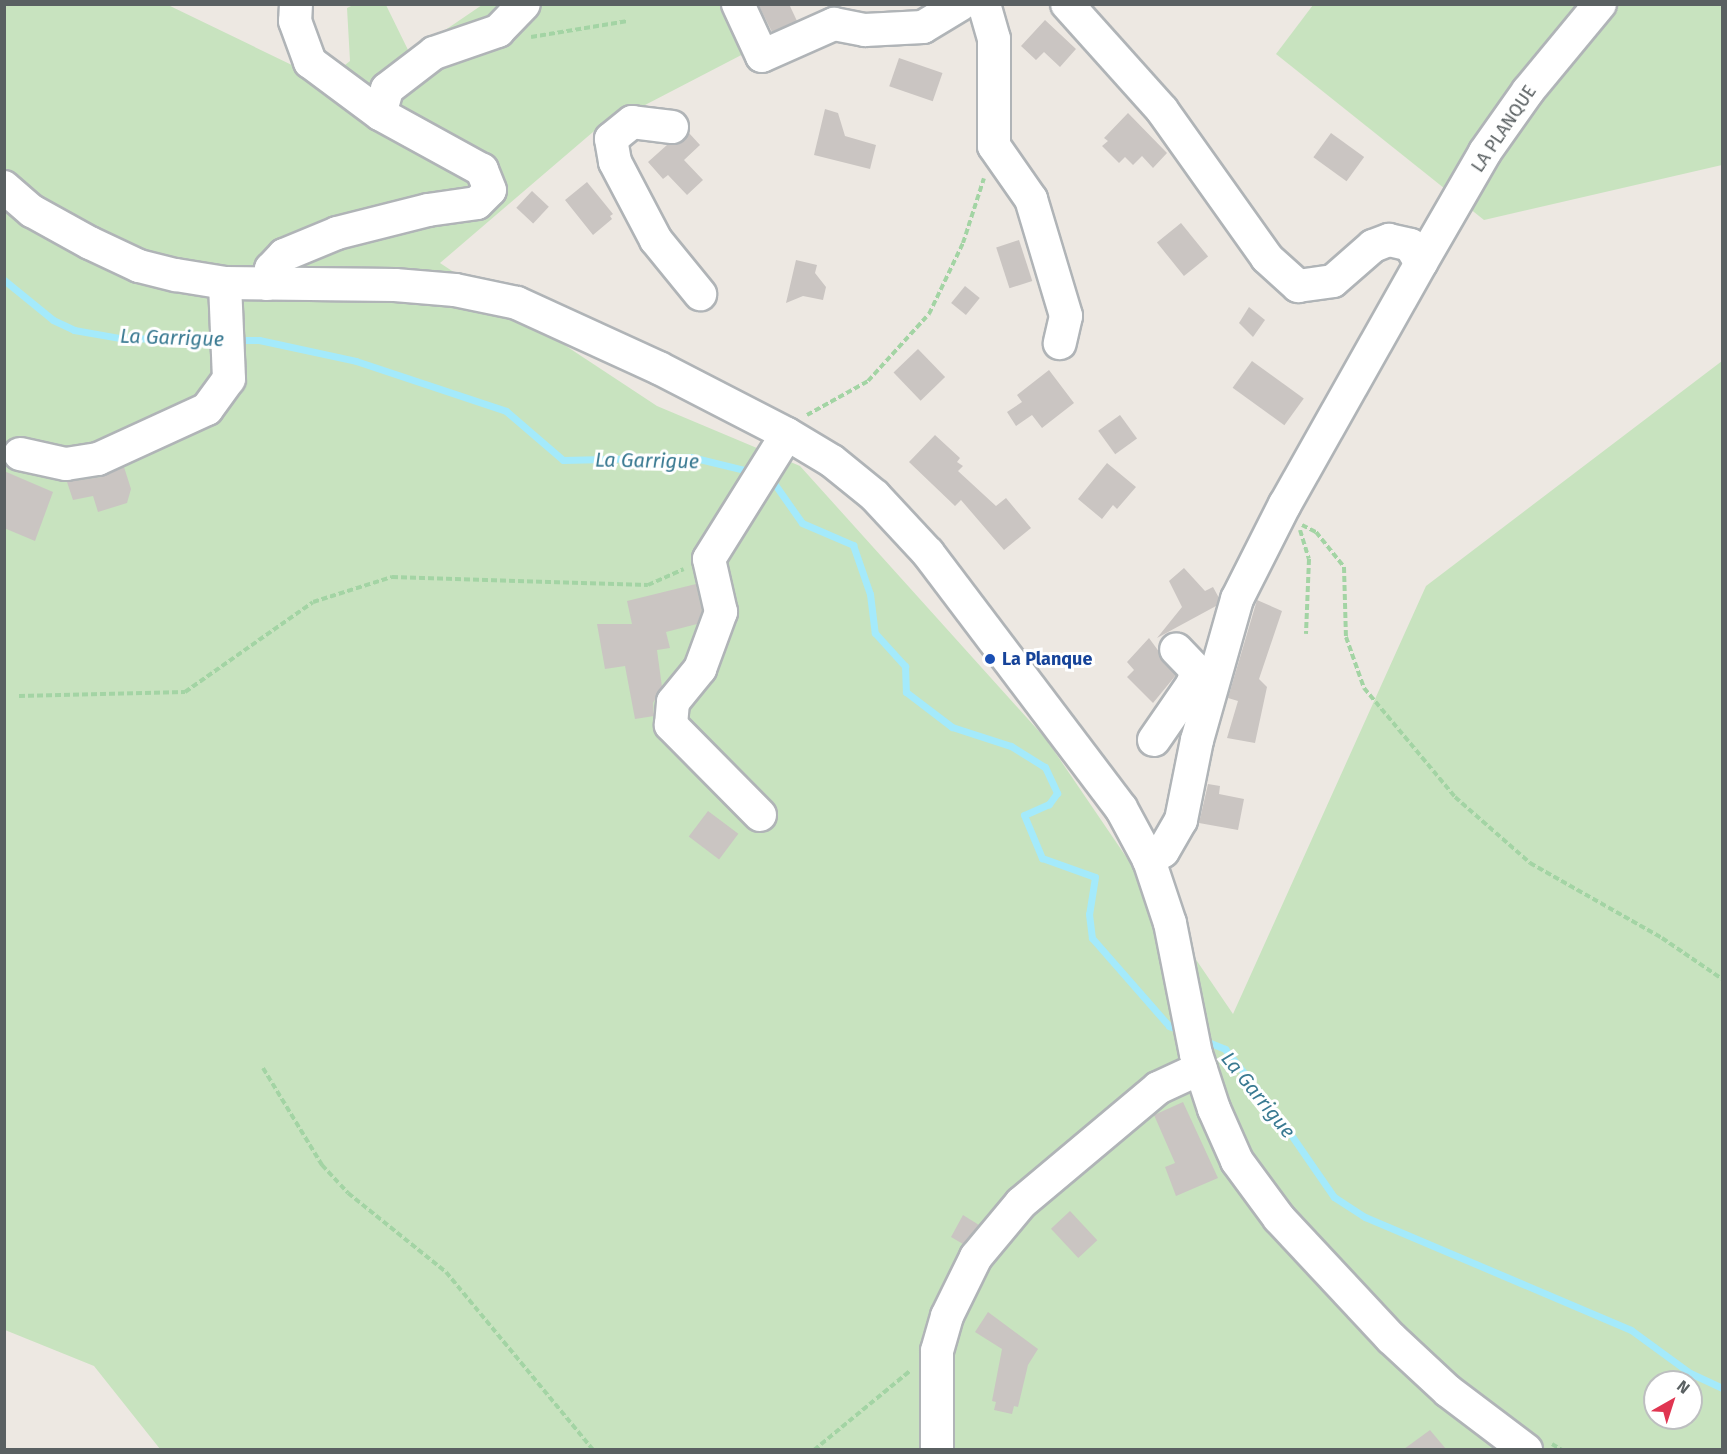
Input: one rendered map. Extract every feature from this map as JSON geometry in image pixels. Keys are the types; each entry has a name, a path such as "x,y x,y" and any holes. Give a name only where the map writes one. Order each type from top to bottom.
{"street":[{"path":"267,284 271,269 284,255 316,242 428,210 477,203 490,190 482,170 380,114 310,62 295,21 296,4"},
{"path":"380,114 387,89 434,53 498,32 524,4"},
{"path":"738,4 762,56 834,24 865,30 922,27 961,4"},
{"path":"984,4 994,39 994,146 1031,199 1066,316 1060,343"},
{"path":"1067,4 1162,110 1267,258 1298,286 1334,281 1373,246 1389,240 1410,245 1421,263"},
{"name":"LA PLANQUE","path":"1149,860 1163,851 1181,820 1197,740 1238,599 1292,514 1421,263 1485,152 1528,91 1600,4"},
{"path":"672,127 632,122 611,139 615,162 656,240 700,294"},
{"path":"4,187 32,211 139,266 225,283 395,285 455,290 517,303 659,368 773,457 832,461 875,496 928,553 1089,762 1121,808 1149,860 1170,923 1199,1061 1237,1161 1279,1218 1391,1338 1448,1391 1526,1449"},
{"path":"20,454 66,464 98,459 207,409 229,379 230,338 225,283"},
{"path":"760,815 671,724 673,702 700,669 721,612 709,559 773,457"},
{"path":"1154,741 1192,685 1197,671 1176,649"},
{"path":"937,1449 937,1351 946,1316 976,1257 1021,1203 1158,1088 1199,1061"}],"path":[{"path":"498,32 526,37 628,21"},
{"path":"773,457 803,417 868,381 929,314 963,243 994,146"},
{"path":"1292,514 1309,559 1306,634"},
{"path":"1292,514 1316,532 1344,567 1346,637 1364,688 1455,797 1530,863 1662,938 1722,979"},
{"path":"19,696 185,692 313,603 392,577 648,585 709,559"},
{"path":"263,1068 322,1165 348,1193 446,1272 593,1449"},
{"path":"814,1449 937,1351"}],"green space":[{"path":"4,5 168,5 325,81 350,61 347,8 353,5 386,5 410,54 482,5 732,5 751,50 593,132 440,263 657,406 800,466 1046,739 1233,1014 1426,586 1722,361 1722,1449 160,1449 94,1366 5,1330"},
{"path":"1313,5 1722,5 1722,165 1484,220 1276,54"}],"building":[{"path":"758,4 789,4 797,21 772,32"},
{"path":"1045,20 1076,49 1060,67 1044,52 1036,60 1021,46"},
{"path":"899,58 942,73 933,101 889,86"},
{"path":"825,109 838,113 845,136 876,145 870,169 814,155"},
{"path":"1128,113 1167,153 1153,168 1142,156 1133,165 1125,157 1119,163 1102,146 1108,141 1104,138"},
{"path":"689,133 700,145 684,160 703,180 687,195 668,175 663,179 648,162 667,145 680,143"},
{"path":"1331,133 1364,157 1347,181 1313,157"},
{"path":"587,182 613,214 610,216 612,219 593,235 565,200"},
{"path":"532,191 549,207 533,224 516,208"},
{"path":"1181,223 1208,256 1184,276 1157,243"},
{"path":"1019,240 1032,281 1009,288 996,247"},
{"path":"796,260 817,265 815,273 826,287 823,300 803,296 786,303"},
{"path":"965,286 980,298 966,315 951,303"},
{"path":"1249,307 1265,320 1253,337 1239,323"},
{"path":"918,349 945,377 921,401 894,373"},
{"path":"1252,361 1304,399 1284,425 1233,388"},
{"path":"1049,370 1074,403 1042,428 1032,415 1016,426 1007,412 1022,402 1017,395"},
{"path":"1120,415 1137,438 1115,454 1098,431"},
{"path":"935,435 960,458 957,462 963,466 958,471 996,506 1006,498 1031,528 1004,550 961,500 955,506 909,462"},
{"path":"1107,463 1136,487 1117,509 1113,505 1102,519 1078,499"},
{"path":"124,467 131,489 127,503 98,512 93,496 73,500 67,482 101,477"},
{"path":"4,471 53,492 35,541 4,528"},
{"path":"1184,568 1205,591 1213,587 1219,598 1216,606 1157,638 1182,607 1169,581"},
{"path":"696,584 702,611 697,624 666,632 670,648 657,650 662,687 653,703 654,716 635,719 625,666 605,669 597,624 632,624 627,601"},
{"path":"1257,600 1282,611 1259,679 1267,687 1255,743 1227,738 1238,701 1228,698"},
{"path":"1149,638 1176,675 1153,703 1127,677 1134,670 1127,662"},
{"path":"1208,784 1220,786 1219,794 1244,799 1238,830 1199,823"},
{"path":"708,811 738,834 719,859 689,837"},
{"path":"1183,1102 1218,1178 1176,1196 1165,1167 1175,1163 1154,1115"},
{"path":"1070,1211 1097,1240 1078,1258 1051,1229"},
{"path":"963,1215 979,1225 963,1244 951,1237"},
{"path":"988,1312 1038,1349 1028,1365 1018,1407 1014,1406 1012,1414 994,1410 996,1402 992,1401 1002,1349 975,1332"},
{"path":"1430,1430 1446,1449 1404,1449"}],"waterway":[{"name":"La Garrigue","path":"4,280 53,320 74,330 120,338 219,340"},
{"name":"La Garrigue","path":"236,340 259,340 356,361 506,411 563,460 691,457 753,472"},
{"name":"La Garrigue","path":"769,476 802,523 853,545 870,594 875,633 905,666 906,692 952,727 1011,746 1045,767 1057,793 1049,804 1024,815 1042,858 1095,877 1089,914 1092,938 1169,1026 1182,1031"},
{"name":"La Garrigue","path":"1203,1040 1225,1049 1276,1113 1334,1197 1365,1217 1631,1330 1690,1373 1722,1388"}],"place":[{"name":"La Planque","path":"990,659"}]}
